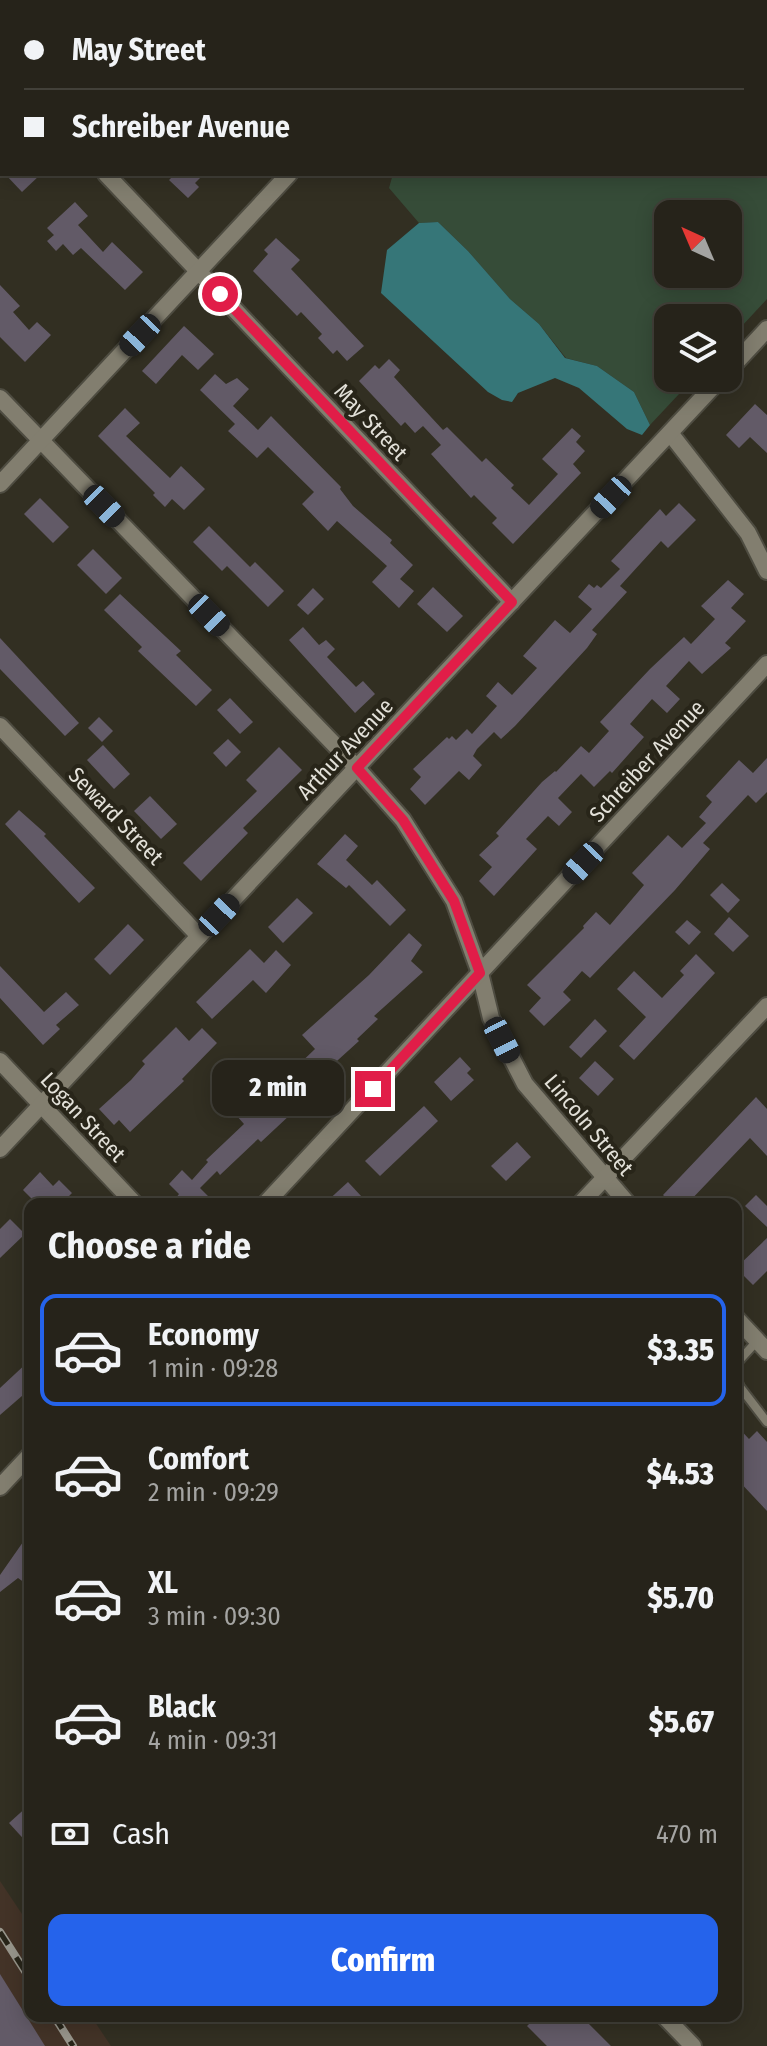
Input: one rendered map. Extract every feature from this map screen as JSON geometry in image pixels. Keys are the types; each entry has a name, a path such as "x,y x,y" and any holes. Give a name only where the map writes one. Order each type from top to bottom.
{"street":[{"name":"May Street","path":"108,176 512,602"},
{"path":"0,484 287,176"},
{"path":"742,356 767,329"},
{"name":"Arthur Avenue","path":"0,1149 708,392"},
{"name":"Lincoln Street","path":"0,398 357,768 403,820 454,901 480,973 491,1018 525,1084 622,1198"},
{"path":"670,433 748,533 767,571"},
{"name":"Schreiber Avenue","path":"271,1198 767,664"},
{"name":"Seward Street","path":"0,726 199,936"},
{"path":"586,1198 767,1006"},
{"name":"Logan Street","path":"0,1061 129,1198"},
{"path":"742,1323 764,1341"},
{"path":"0,1487 24,1461"},
{"path":"670,2022 693,2046"}],"lane":[{"path":"742,1359 764,1341"},
{"path":"742,1390 767,1422"}],"shaded area":[{"path":"0,1881 24,1917 24,2022 95,2022 111,2046 0,2046"}],"green space":[{"path":"392,176 767,176 767,299 742,326 742,304 654,304 654,392 681,392 650,425 634,392 597,366 566,358 539,324 510,299 438,222 419,223 389,188"}],"water":[{"path":"438,222 510,299 539,324 565,358 597,366 634,392 650,425 642,435 627,429 579,388 555,378 518,393 512,402 502,400 488,392 381,293 387,250 419,223"}],"building":[{"path":"7,176 39,176 22,192"},
{"path":"173,176 202,176 195,183 199,187 188,198 169,180"},
{"path":"75,202 88,216 78,225 103,252 112,242 143,272 125,290 81,248 73,255 63,244 56,251 47,241 54,235 47,228"},
{"path":"276,238 300,260 291,269 364,346 347,361 337,350 333,354 318,338 322,334 301,312 297,316 253,271 268,254 264,250"},
{"path":"0,285 20,306 13,312 29,330 37,322 51,335 25,362 0,337"},
{"path":"184,326 214,354 198,370 182,355 156,384 142,371"},
{"path":"389,359 400,370 394,377 443,430 447,427 482,462 486,458 514,485 511,488 529,505 558,474 542,459 572,428 581,436 576,442 585,451 573,464 581,473 513,544 492,523 497,518 474,495 471,498 431,454 441,445 423,426 415,433 405,422 401,426 359,381 375,365 379,369"},
{"path":"215,374 226,384 237,378 249,389 233,406 258,430 271,416 341,487 353,506 392,540 390,543 413,565 400,579 414,591 399,608 372,582 387,566 337,521 328,531 302,504 314,492 268,447 257,458 228,431 235,424 200,390"},
{"path":"755,404 767,415 767,453 750,437 739,448 726,435"},
{"path":"125,408 140,423 126,436 170,478 181,466 205,489 184,510 172,499 165,507 98,436"},
{"path":"40,498 69,527 53,543 24,514"},
{"path":"679,503 696,520 668,548 661,541 620,586 627,592 592,630 597,634 587,648 515,726 501,739 494,732 477,749 473,756 482,765 469,780 459,771 425,805 410,789 421,777 413,769 447,737 452,736 456,740 467,729 472,734 497,706 486,696 498,682 512,695 537,668 523,656 555,620 570,633 592,609 578,597 589,584 601,588 620,569 611,561 660,509 666,516"},
{"path":"209,526 250,567 255,562 284,591 268,607 227,566 222,571 193,542"},
{"path":"93,549 122,578 106,594 77,565"},
{"path":"728,580 744,594 731,608 746,621 725,643 731,648 702,674 689,661 666,686 680,699 667,713 652,699 630,724 644,737 612,773 610,771 594,787 581,774 558,798 572,812 559,826 548,816 526,839 537,849 494,896 479,881 492,867 479,855 499,836 496,833 542,782 581,746 589,753 609,731 600,722 650,669 684,637 691,644 715,619 701,606"},
{"path":"433,587 463,616 447,632 417,604"},
{"path":"313,588 324,599 308,615 297,605"},
{"path":"120,594 181,651 176,655 212,690 196,706 138,651 142,647 104,610"},
{"path":"303,627 319,645 326,640 335,649 327,657 356,687 363,681 375,694 355,713 289,640"},
{"path":"0,638 79,723 65,736 0,669"},
{"path":"230,698 253,722 240,734 217,710"},
{"path":"99,717 113,731 102,742 88,728"},
{"path":"228,739 241,752 226,767 213,753"},
{"path":"103,745 130,774 114,789 87,760"},
{"path":"279,747 302,770 243,828 248,833 201,881 183,863 257,791 246,780"},
{"path":"767,758 767,792 756,803 748,795 703,843 710,849 675,890 590,978 582,971 563,992 571,1000 544,1026 529,1011 541,998 527,985 596,912 610,925 644,885 632,873 668,835 682,848 706,823 699,817 712,802 706,796 739,760 753,773"},
{"path":"150,796 177,824 161,839 134,811"},
{"path":"19,810 46,834 44,836 95,888 79,903 5,824"},
{"path":"345,834 358,846 346,860 372,885 377,880 406,910 390,926 349,885 346,888 317,864"},
{"path":"722,883 740,900 728,913 710,895"},
{"path":"297,898 313,913 283,943 268,927"},
{"path":"729,917 749,936 733,952 714,934"},
{"path":"687,920 701,932 689,945 675,932"},
{"path":"128,924 144,940 110,975 94,959"},
{"path":"409,933 422,945 411,961 423,972 374,1016 378,1019 357,1039 359,1041 285,1108 291,1114 261,1142 258,1139 220,1175 217,1171 200,1188 210,1198 176,1198 179,1194 169,1184 182,1170 192,1180 208,1162 206,1160 244,1124 236,1115 247,1105 243,1100 261,1083 270,1092 315,1049 302,1035 369,975"},
{"path":"250,949 264,963 276,950 291,965 266,993 253,980 212,1019 196,1002"},
{"path":"696,954 715,973 634,1060 619,1046 646,1017 617,989 634,971 662,998 684,975 680,971"},
{"path":"0,966 44,1012 66,992 79,1005 56,1025 60,1029 43,1045 0,998"},
{"path":"595,1019 607,1031 581,1058 569,1047"},
{"path":"176,1027 189,1041 202,1028 217,1043 182,1079 184,1081 130,1132 119,1120 114,1125 99,1109 131,1080 145,1064 142,1061"},
{"path":"460,1057 471,1069 467,1073 474,1080 451,1101 434,1082"},
{"path":"595,1061 614,1079 598,1096 579,1078"},
{"path":"756,1097 767,1109 767,1156 750,1138 693,1198 666,1198 663,1195"},
{"path":"424,1106 438,1121 380,1176 365,1161"},
{"path":"517,1142 531,1157 506,1181 491,1166"},
{"path":"40,1172 53,1186 59,1180 72,1193 67,1198 31,1198 23,1190"},
{"path":"348,1182 362,1197 361,1198 331,1198"},
{"path":"756,1195 767,1206 767,1227 745,1206"},
{"path":"10,1219 24,1235 0,1258 0,1229"},
{"path":"767,1238 767,1271 753,1285 742,1274 742,1262"},
{"path":"24,1366 24,1394 0,1415 0,1388"},
{"path":"742,1431 749,1439 757,1431 767,1442 767,1511 742,1484"},
{"path":"24,1541 24,1582 18,1578 0,1592 0,1575"},
{"path":"24,1809 24,1839 9,1823"},
{"path":"0,1974 24,2012 24,2022 30,2022 45,2046 0,2046"},
{"path":"531,2022 587,2022 611,2046 547,2046 527,2026"}],"railway":[{"path":"0,1932 24,1970"},
{"path":"58,2022 73,2046"}],"route":[{"path":"220,294 512,602 357,768 403,820 454,901 480,973 373,1089"}]}
